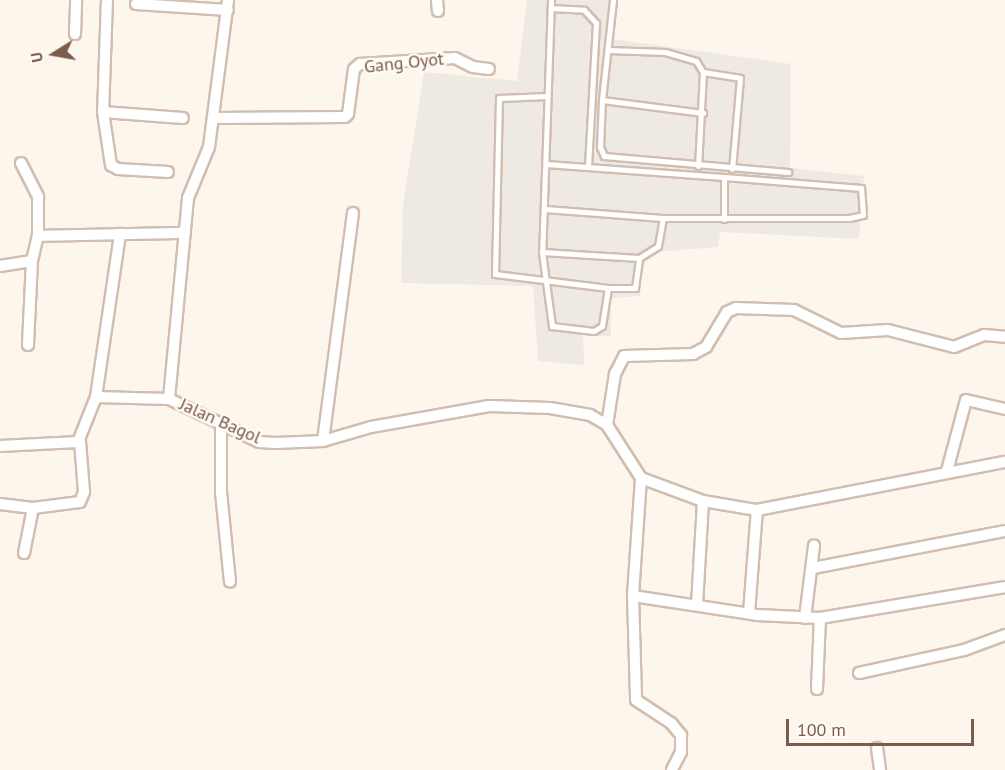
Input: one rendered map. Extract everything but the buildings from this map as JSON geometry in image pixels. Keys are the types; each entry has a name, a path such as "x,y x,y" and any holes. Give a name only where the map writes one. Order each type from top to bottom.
{"street":[{"path":"75,34 76,0"},
{"path":"107,0 103,112 114,168 168,171"},
{"path":"136,4 228,5"},
{"name":"Jalan Bagol","path":"228,5 214,118 206,156 189,190 169,399 259,442 323,441 371,427 489,406 570,411 607,425"},
{"name":"Gang Oyot","path":"214,118 345,117 348,114 354,69 360,64 454,58 473,68 489,69"},
{"path":"103,112 183,118"},
{"path":"21,164 38,197 38,236 32,261 28,345"},
{"path":"323,441 353,213"},
{"path":"38,236 186,233"},
{"path":"0,504 33,508 75,505 83,499 80,441 96,397 120,234"},
{"path":"0,266 32,261"},
{"path":"672,770 681,752 681,735 671,723 636,700 633,596 641,478 607,425 615,374 624,356 693,354 706,347 727,312 736,308 794,310 842,333 888,330 954,347 984,335 1005,337"},
{"path":"96,397 169,399"},
{"path":"947,471 963,403 970,399 1005,409"},
{"path":"221,423 221,492 230,582"},
{"path":"0,446 80,441"},
{"path":"641,478 703,501 757,510 947,471 1005,462"},
{"path":"697,605 703,501"},
{"path":"24,553 33,508"},
{"path":"749,613 757,510"},
{"path":"813,568 1005,531"},
{"path":"805,618 814,546"},
{"path":"633,596 749,613 820,618 1005,587"},
{"path":"817,688 820,618"},
{"path":"859,673 964,650 1005,635"},
{"path":"877,748 880,770"}],"lane":[{"path":"551,0 542,252 548,319 558,330 594,331 602,326 608,288"},
{"path":"613,0 602,100 600,147 604,156 732,169 788,172"},
{"path":"550,8 584,10 596,23 588,167"},
{"path":"608,50 665,52 696,61 704,72 698,166"},
{"path":"704,72 740,78 732,169"},
{"path":"547,96 499,98 493,269 498,276 543,278 608,288 635,288 639,258"},
{"path":"602,100 703,113"},
{"path":"545,209 663,218 859,218 863,215 864,196 861,188 852,186 546,165"},
{"path":"724,177 724,219"},
{"path":"542,252 639,258 658,246 663,218"}],"shaded area":[{"path":"527,0 610,0 606,38 791,64 790,168 864,176 859,239 720,232 718,247 643,253 640,296 611,298 611,337 583,334 584,365 538,361 533,286 401,283 403,205 424,72 517,81"}]}
